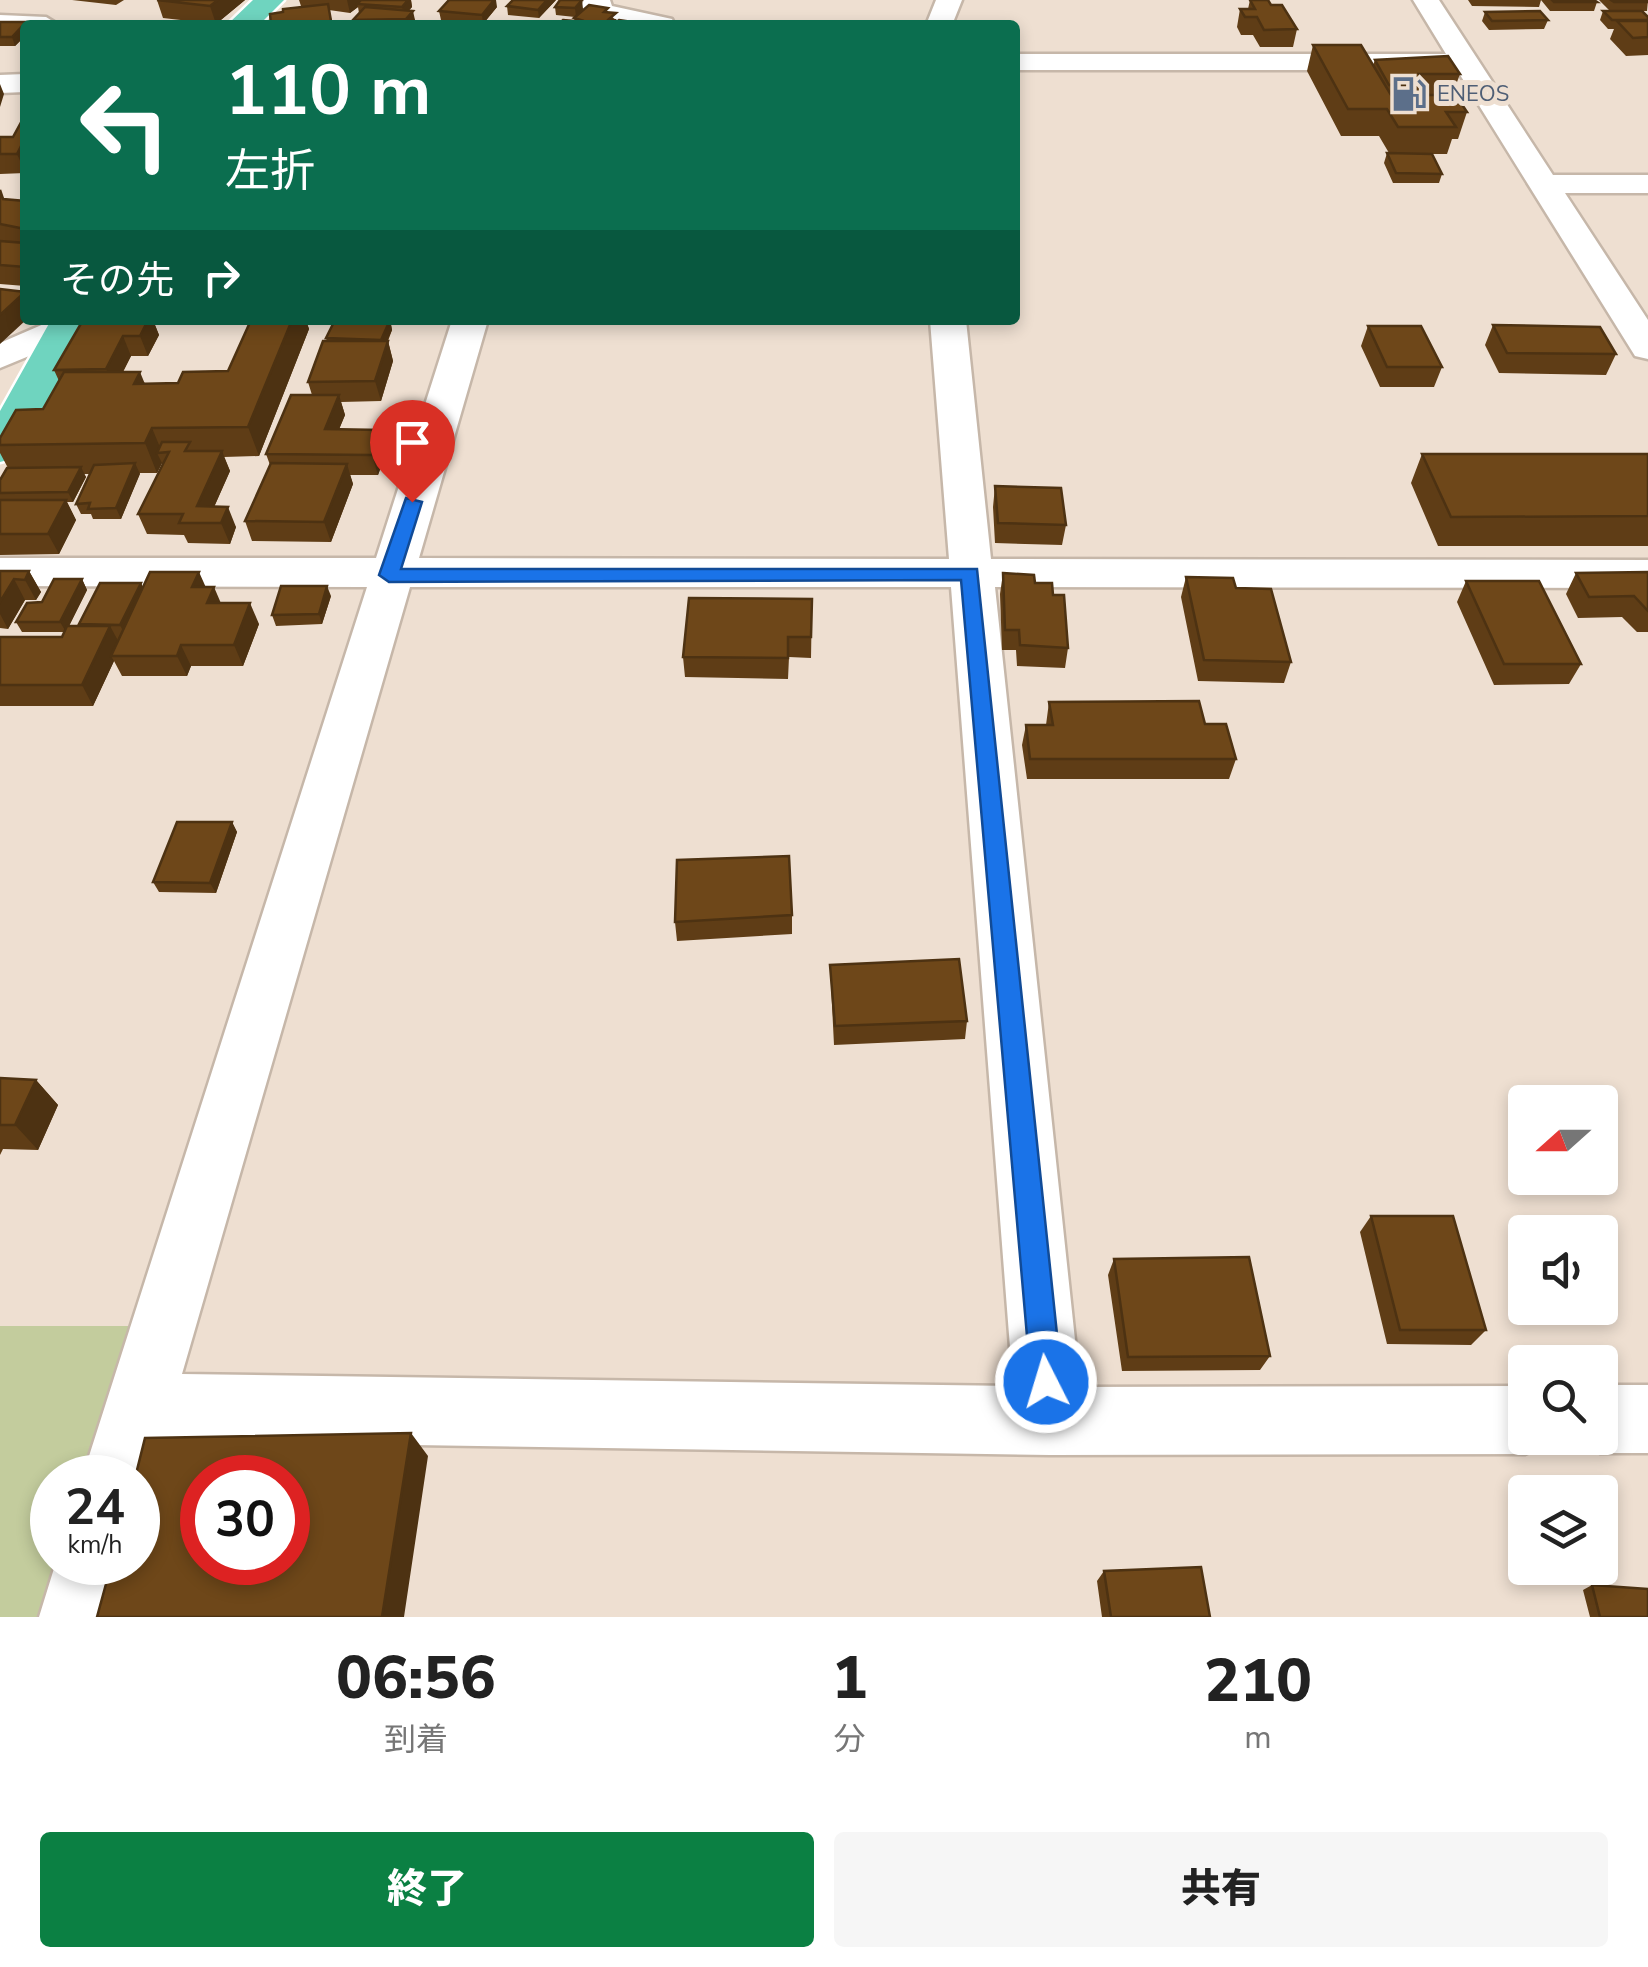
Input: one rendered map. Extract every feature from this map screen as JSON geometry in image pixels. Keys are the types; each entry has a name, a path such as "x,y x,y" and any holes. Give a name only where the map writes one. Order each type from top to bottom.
{"main road":[{"path":"248,20 270,0"},
{"path":"0,449 68,325"}],"street":[{"path":"41,20 64,0"},
{"path":"597,0 594,6 603,12 639,20"},
{"path":"1426,0 1648,348"},
{"path":"1020,62 1462,62"},
{"path":"1540,184 1648,184"},
{"path":"0,357 65,325"},
{"path":"124,1455 389,575 468,325"},
{"path":"948,325 1050,1421"},
{"path":"0,572 1648,574"},
{"path":"138,1407 1050,1421 1508,1420"},
{"path":"1618,1420 1648,1419"},
{"path":"76,1617 85,1585"}],"green space":[{"path":"0,1326 134,1326 94,1455 30,1455 30,1585 53,1585 42,1617 0,1617"}],"building":[{"path":"157,0 218,0 210,6"},
{"path":"361,0 408,0 402,7 357,4"},
{"path":"449,0 494,0 482,15 439,11"},
{"path":"513,0 547,0 538,10 507,6"},
{"path":"560,0 582,0 575,8 555,7"},
{"path":"1250,0 1282,5 1297,29 1264,30 1257,17 1245,17 1240,9 1255,9"},
{"path":"1594,0 1597,2 1554,2"},
{"path":"1611,0 1648,0 1648,2 1614,2"},
{"path":"328,4 331,20 271,20 270,14"},
{"path":"589,5 616,13 609,19 614,20 574,18"},
{"path":"365,7 413,11 406,19 353,20"},
{"path":"1540,11 1548,20 1492,21 1485,12"},
{"path":"1603,11 1642,11 1648,20 1612,20"},
{"path":"1617,21 1648,21 1648,37 1633,38"},
{"path":"0,22 20,22 20,28 12,37 0,37"},
{"path":"1313,45 1361,45 1391,95 1446,95 1451,103 1461,103 1467,112 1446,112 1456,127 1398,127 1387,109 1348,109"},
{"path":"1448,56 1460,74 1419,74 1425,85 1389,85 1375,60"},
{"path":"20,124 17,154 0,154 0,137 13,137"},
{"path":"1387,153 1432,154 1442,174 1396,173"},
{"path":"0,190 3,199 20,201 20,228 0,224"},
{"path":"0,241 20,243 20,267 0,265"},
{"path":"0,289 20,291 20,297 0,315"},
{"path":"80,325 146,325 140,336 123,336 106,369 54,370"},
{"path":"249,325 290,325 248,427 152,428 145,443 0,445 16,410 43,409 64,372 140,372 134,384 178,383 183,372 228,371"},
{"path":"332,325 388,325 381,340 326,338"},
{"path":"1493,325 1600,327 1616,354 1507,353"},
{"path":"1368,326 1421,326 1442,367 1387,367"},
{"path":"323,341 388,341 375,381 308,382"},
{"path":"291,395 339,395 325,429 381,430 372,455 266,454"},
{"path":"162,442 190,442 185,451 222,451 197,506 228,507 221,523 179,523 183,514 138,514 169,452 157,453"},
{"path":"1422,454 1648,454 1648,516 1451,517"},
{"path":"135,463 116,508 88,509 90,503 76,504 94,465"},
{"path":"271,463 347,464 324,522 245,521"},
{"path":"81,467 68,492 0,493 0,480 7,468"},
{"path":"995,486 1061,488 1066,525 998,523"},
{"path":"0,500 66,500 48,534 0,534"},
{"path":"0,571 29,571 25,580 14,579 0,602"},
{"path":"150,572 199,572 192,587 214,587 207,603 250,603 234,645 181,645 177,656 111,656"},
{"path":"1648,572 1648,611 1634,596 1589,597 1576,573"},
{"path":"1003,573 1034,575 1035,583 1052,583 1053,595 1064,595 1068,648 1020,645 1019,630 1005,630"},
{"path":"1186,577 1233,578 1236,588 1271,589 1291,662 1204,660"},
{"path":"54,579 82,579 60,622 16,622 27,603 42,602"},
{"path":"1466,581 1539,581 1581,664 1504,664"},
{"path":"100,583 141,583 120,625 79,624"},
{"path":"281,586 327,586 319,614 272,615"},
{"path":"689,598 812,599 811,637 788,637 788,658 683,657"},
{"path":"67,626 110,626 82,685 0,685 0,637 62,637"},
{"path":"1199,701 1205,724 1226,724 1236,759 1030,759 1026,725 1053,725 1049,702"},
{"path":"177,822 232,822 210,883 153,882"},
{"path":"789,856 792,915 675,922 677,860"},
{"path":"959,959 967,1021 835,1026 830,965"},
{"path":"0,1078 36,1080 15,1125 0,1125"},
{"path":"1371,1216 1453,1216 1486,1330 1400,1330"},
{"path":"1249,1257 1270,1356 1128,1357 1114,1259"},
{"path":"411,1433 382,1617 97,1617 106,1585 160,1585 160,1455 141,1455 145,1438"},
{"path":"1201,1567 1210,1617 1111,1617 1104,1571"},
{"path":"1592,1585 1648,1589 1648,1617 1600,1617"}],"place":[{"name":"ENEOS","path":"1409,94"}],"route":[{"path":"412,502 389,575 970,574 1046,1382"}]}
